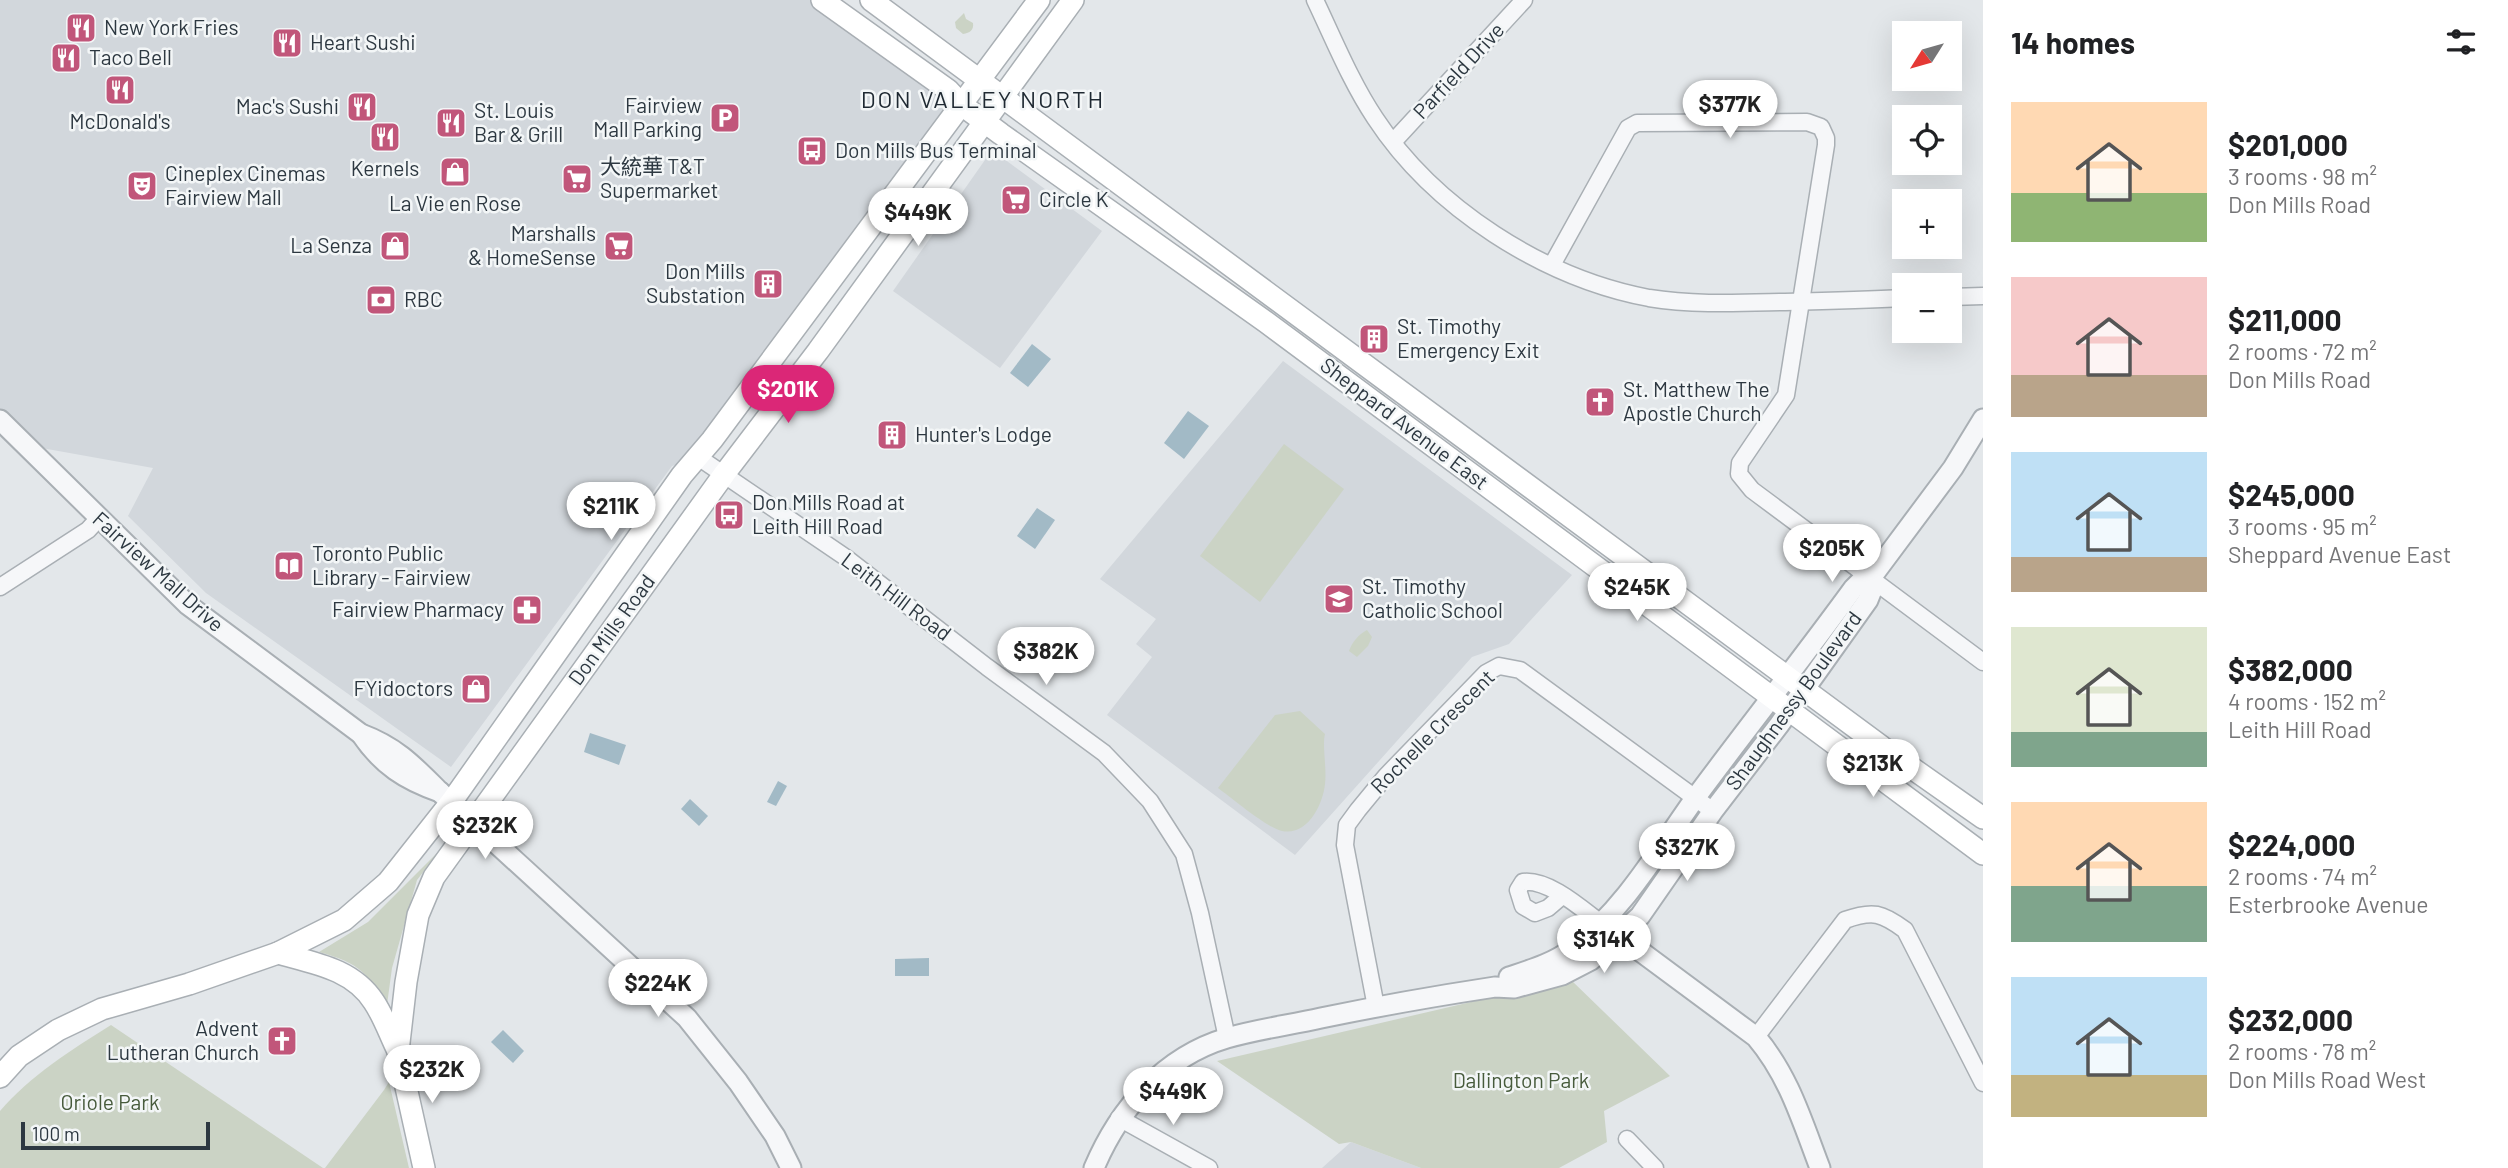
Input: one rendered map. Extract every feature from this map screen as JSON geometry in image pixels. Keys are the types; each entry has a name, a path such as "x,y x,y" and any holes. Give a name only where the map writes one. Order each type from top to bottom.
{"main road":[{"name":"Sheppard Avenue East","path":"822,0 948,90 962,105 1164,252 1266,322 1983,854"},
{"name":"Sheppard Avenue East","path":"872,0 1796,683 1983,818"},
{"name":"Don Mills Road","path":"0,1077 19,1056 58,1030 102,1009 189,984 278,953 344,920 387,883 446,797 1039,0"},
{"name":"Don Mills Road","path":"398,1051 406,982 418,915 434,877 725,473 818,351 1073,0"},
{"path":"278,953 330,967 351,978 374,1002 398,1051 424,1168"}],"street":[{"path":"1315,0 1359,92 1393,142 1421,174 1454,205 1514,246 1552,265 1650,298 1716,303 1892,298"},
{"name":"Parfield Drive","path":"1393,142 1524,0"},
{"path":"1552,265 1629,128 1637,124 1807,122 1821,127 1826,138 1786,395 1740,463 1739,474 1752,490 1983,662"},
{"path":"1962,297 1983,296"},
{"name":"Fairview Mall Drive","path":"0,420 188,605 361,734 384,743 423,772 446,797 474,820 486,835 687,1018 738,1082 775,1136 791,1168"},
{"name":"Shaughnessy Boulevard","path":"1495,987 1508,978 1537,968 1570,951 1607,918 1647,868 1696,798 1868,600 1872,590 1871,578 1980,432"},
{"name":"Leith Hill Road","path":"698,457 845,557 1104,753 1150,801 1184,854 1200,913 1227,1038"},
{"path":"0,587 88,530 99,518"},
{"name":"Rochelle Crescent","path":"1376,1007 1345,845 1347,825 1386,776 1486,673 1499,666 1520,670 1713,811"},
{"name":"Shaughnessy Boulevard","path":"1094,1168 1119,1118 1141,1092 1189,1055 1227,1038 1376,1007 1495,987 1514,988 1562,975 1591,960 1640,916 1713,811 1780,704"},
{"path":"1562,896 1607,918 1619,936 1756,1037 1772,1056 1787,1082 1821,1168"},
{"path":"1756,1037 1845,920 1865,913 1886,917 1905,930 1983,1083"},
{"path":"1119,1118 1209,1168"},
{"path":"1627,1139 1655,1168"}],"shaded area":[{"path":"0,0 822,0 962,105 693,460 672,466 451,767 206,593 128,516 153,468 25,445 0,420"},
{"path":"992,150 1102,231 1000,368 893,291"},
{"name":"St. Timothy Catholic School","path":"1283,361 1572,575 1509,644 1472,657 1295,855 1107,715 1152,657 1136,644 1156,619 1100,579"},
{"path":"1351,1142 1421,1168 1322,1168"}],"green space":[{"path":"964,13 973,25 971,31 963,34 956,28 955,22"},
{"path":"1284,444 1344,489 1260,602 1200,556"},
{"path":"1367,630 1372,637 1368,646 1357,657 1349,651 1356,639"},
{"path":"1300,711 1325,734 1325,784 1317,809 1307,824 1299,829 1282,831 1259,819 1218,788 1275,715"},
{"path":"441,849 417,880 392,968 386,1012 375,988 362,972 344,961 319,952 368,922"},
{"name":"Dallington Park","path":"1570,979 1670,1076 1604,1111 1607,1142 1559,1168 1421,1168 1351,1142 1339,1144 1217,1061"},
{"name":"Oriole Park","path":"111,1025 323,1168 0,1168 0,1111 38,1075"},
{"path":"389,1082 409,1168 325,1168 384,1090"}],"water":[{"path":"1032,344 1051,359 1028,387 1010,373"},
{"path":"1188,411 1209,426 1184,459 1164,443"},
{"path":"1037,508 1055,520 1035,549 1017,536"},
{"path":"590,733 626,745 619,765 584,752"},
{"path":"778,781 787,786 776,806 767,802"},
{"path":"690,799 708,816 699,826 681,809"},
{"path":"929,958 929,976 895,976 895,959"},
{"path":"503,1030 524,1051 513,1063 491,1042"}],"place":[{"name":"New York Fries","path":"81,28"},
{"name":"Heart Sushi","path":"287,43"},
{"name":"Taco Bell","path":"66,58"},
{"name":"McDonald's","path":"120,90"},
{"name":"Mac's Sushi","path":"362,107"},
{"name":"Fairview Mall Parking","path":"725,118"},
{"name":"St. Louis Bar & Grill","path":"451,123"},
{"name":"Kernels","path":"385,137"},
{"name":"Don Mills Bus Terminal","path":"812,151"},
{"name":"La Vie en Rose","path":"455,172"},
{"name":"大統華 T&T Supermarket","path":"577,179"},
{"name":"Cineplex Cinemas Fairview Mall","path":"142,186"},
{"name":"Circle K","path":"1016,200"},
{"name":"La Senza","path":"395,246"},
{"name":"Marshalls & HomeSense","path":"619,246"},
{"name":"Don Mills Substation","path":"768,284"},
{"name":"RBC","path":"381,300"},
{"name":"St. Timothy Emergency Exit","path":"1374,339"},
{"name":"St. Matthew The Apostle Church","path":"1600,402"},
{"name":"Hunter's Lodge","path":"892,435"},
{"name":"Don Mills Road at Leith Hill Road","path":"729,515"},
{"name":"Toronto Public Library - Fairview","path":"289,566"},
{"name":"St. Timothy Catholic School","path":"1339,599"},
{"name":"Fairview Pharmacy","path":"527,610"},
{"name":"FYidoctors","path":"476,689"},
{"name":"Advent Lutheran Church","path":"282,1041"}],"district":[{"name":"DON VALLEY NORTH","path":"983,100"}]}
